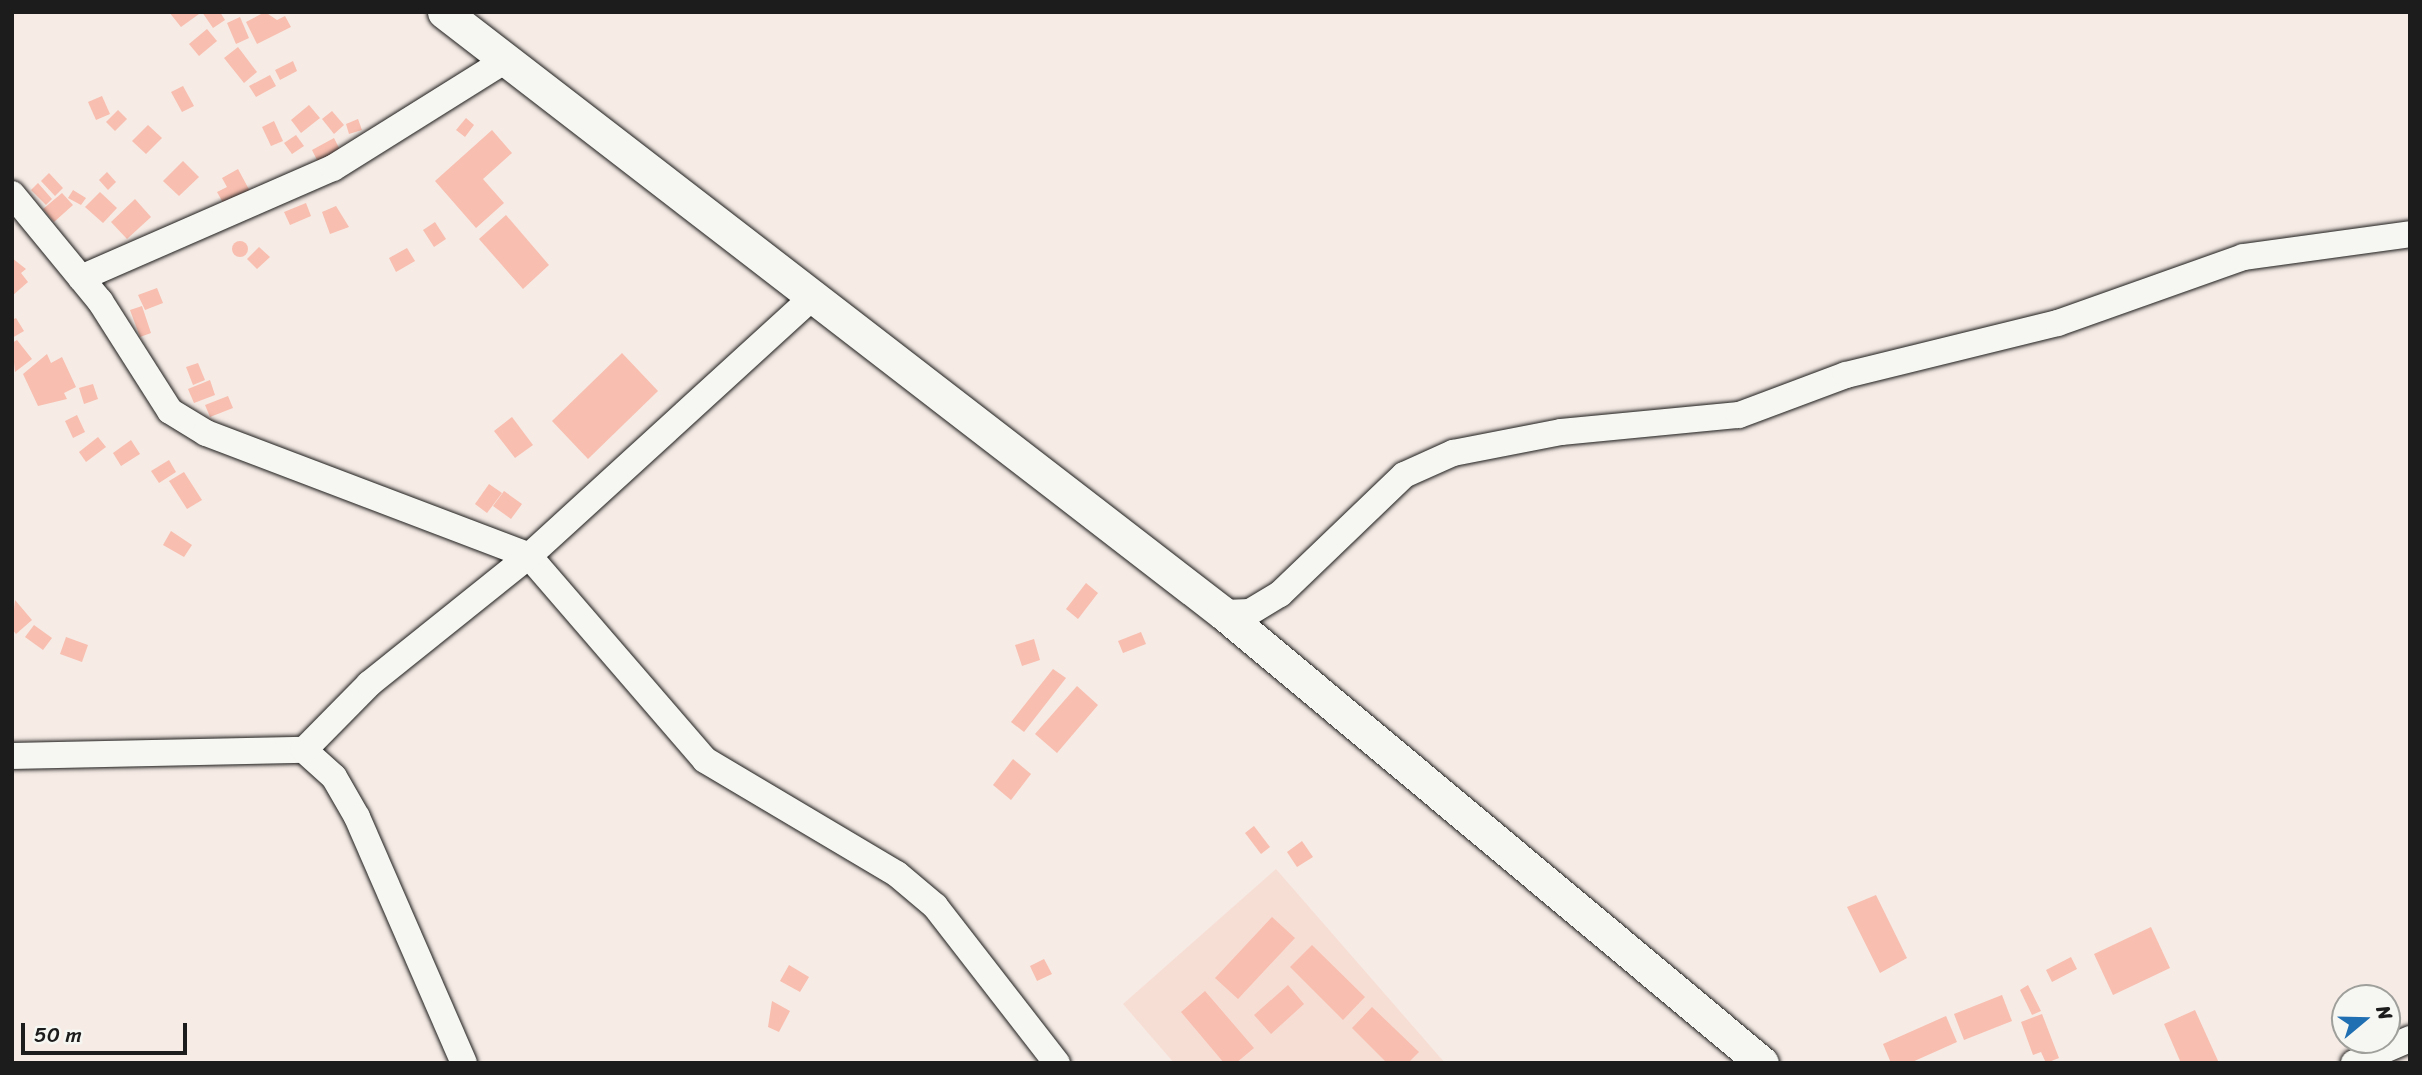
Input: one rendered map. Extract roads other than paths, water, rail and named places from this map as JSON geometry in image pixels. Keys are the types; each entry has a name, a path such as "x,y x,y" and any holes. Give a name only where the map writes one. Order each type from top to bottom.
{"street":[{"path":"444,12 811,298 992,429 1223,613 1762,1063"},
{"path":"81,278 333,168 504,61"},
{"path":"12,194 81,278 150,386 170,411 206,433 529,555 705,760 897,874 935,906 1057,1063"},
{"path":"1223,613 1250,612 1280,594 1404,475 1453,453 1561,432 1739,415 1846,374 2058,323 2243,257 2410,234"},
{"path":"304,750 369,684 529,555 811,298"},
{"path":"12,756 304,750 334,777 357,817 464,1063"},
{"path":"2356,1062 2410,1039"}]}
